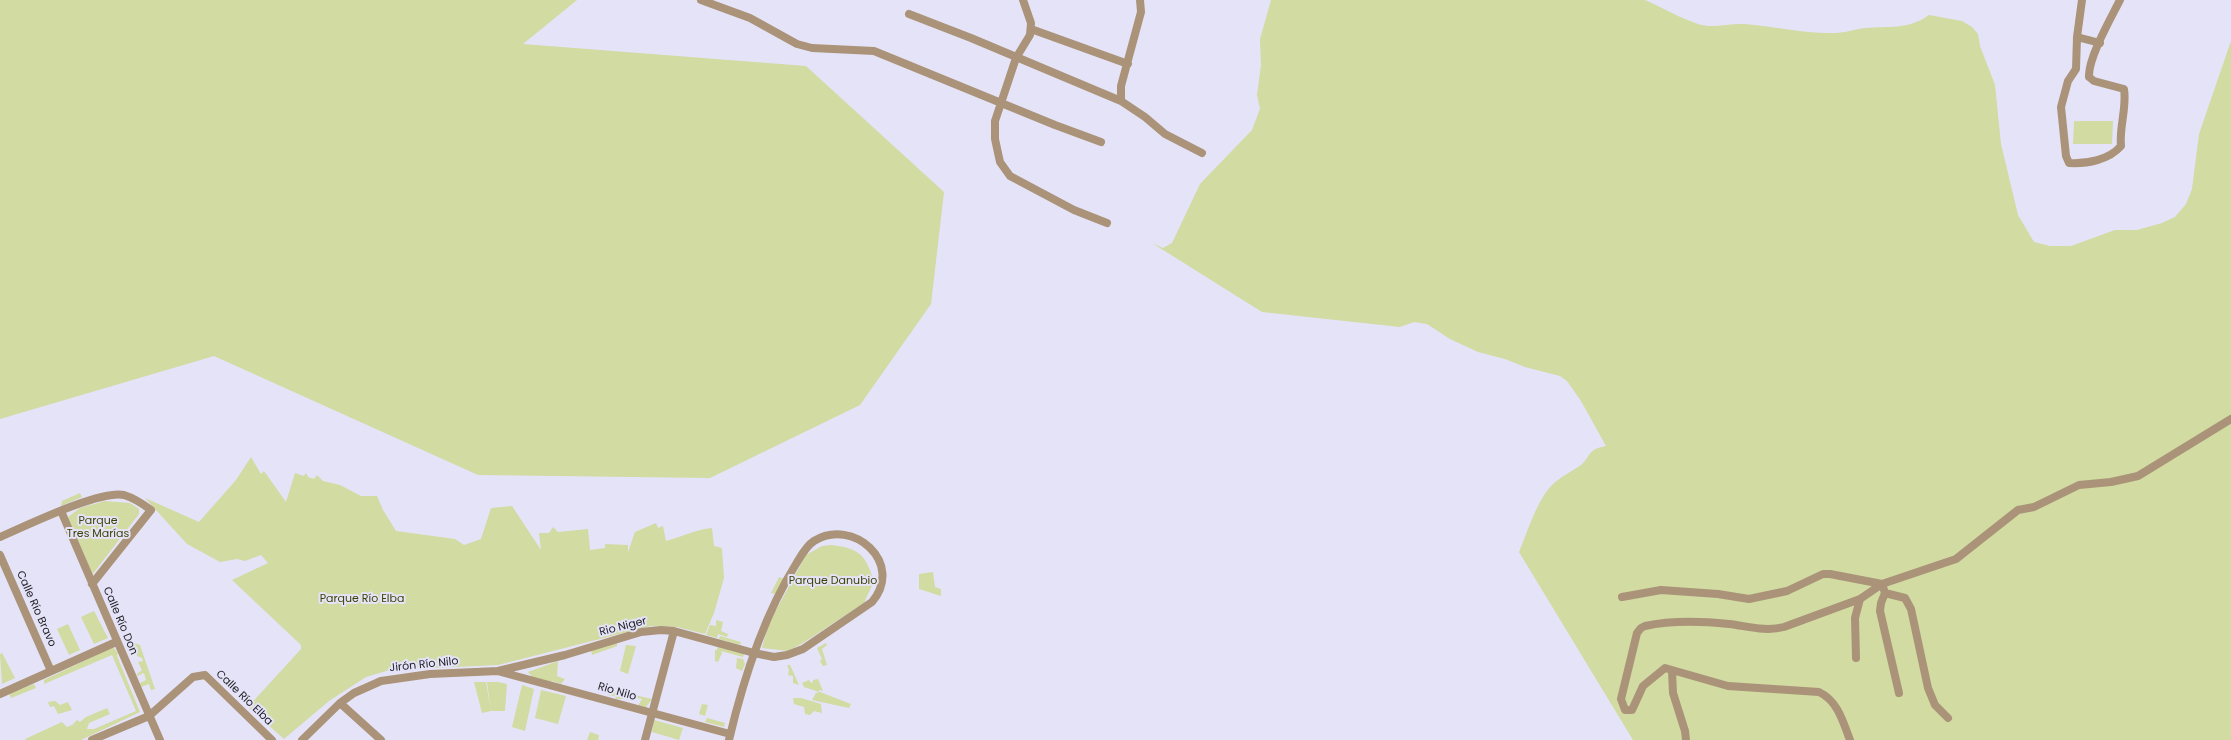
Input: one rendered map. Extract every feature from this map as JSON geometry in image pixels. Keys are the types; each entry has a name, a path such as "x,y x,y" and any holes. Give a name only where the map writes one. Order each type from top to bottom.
{"street":[{"path":"701,0 750,18 797,44 812,48 874,51 1000,103 1101,142"},
{"path":"1023,0 1031,23 1031,29 1030,35 1016,58 995,120 995,139 1000,162 1010,176 1074,210 1107,224"},
{"path":"1121,101 1121,86 1141,12 1140,0"},
{"path":"2082,0 2077,37 2076,69 2068,81 2061,107 2066,156 2069,163 2078,163 2108,157 2121,146 2120,137 2125,100 2124,89 2094,81 2089,77 2089,70 2119,0"},
{"path":"909,14 971,38 1121,101 1170,137 1202,153"},
{"path":"1031,29 1128,64"},
{"path":"2077,37 2100,43"},
{"path":"1850,740 1838,710 1830,697 1820,692 1728,686 1665,668 1644,686 1632,710 1625,710 1621,699 1632,647 1641,628 1654,624 1677,622 1774,629 1860,598 1882,584 1956,559 2018,510 2034,507 2079,485 2111,482 2138,476 2231,419"},
{"path":"0,537 61,511 114,495 124,495 143,504 151,510 92,584"},
{"name":"Calle Río Don","path":"61,511 116,642 160,740"},
{"name":"Rio Niger","path":"498,671 565,655 641,632 674,631 754,653 774,657 786,656 803,650 872,602 883,586 883,577 878,558 865,543 845,535 835,534 824,536 813,541 792,571 770,612 754,653"},
{"name":"Calle Río Bravo","path":"0,555 52,672"},
{"path":"1622,597 1661,590 1718,594 1749,599 1787,591 1823,574 1882,584"},
{"path":"1882,584 1885,593 1881,603 1881,616 1899,693"},
{"path":"1885,593 1905,598 1911,609 1928,688 1935,705 1948,718"},
{"path":"1856,658 1856,618 1860,598"},
{"path":"645,740 674,631"},
{"path":"0,694 116,642"},
{"path":"729,737 754,653"},
{"name":"Jirón Río Nilo","path":"302,740 340,703 367,686 396,678 462,672 498,671"},
{"name":"Rio Nilo","path":"498,671 729,737"},
{"path":"1672,671 1673,693 1685,731 1686,740"},
{"name":"Calle Río Elba","path":"149,716 193,677 205,675 272,740"},
{"path":"340,703 381,740"},
{"path":"92,740 113,736 149,716"}],"green space":[{"path":"0,0 577,0 523,44 806,66 944,192 931,304 860,405 710,478 478,475 214,356 0,419"},
{"path":"1271,0 1645,0 1698,24 1715,26 1744,24 1823,33 1839,33 1865,28 1906,25 1921,20 1929,15 1962,21 1972,27 1978,34 1980,46 1995,85 2001,144 2018,215 2034,242 2050,246 2071,246 2115,230 2137,230 2162,223 2175,217 2186,204 2192,189 2199,134 2231,41 2231,740 1633,740 1519,552 1537,509 1551,486 1581,465 1592,451 1606,446 1581,401 1567,381 1560,376 1478,352 1450,339 1427,324 1414,322 1400,327 1262,312 1152,243 1163,248 1172,243 1200,184 1252,130 1260,109 1257,95 1261,65 1260,39"},
{"path":"2074,121 2113,121 2112,144 2073,144"},
{"name":"Parque Río Elba","path":"251,457 261,474 264,471 286,502 295,473 304,476 306,473 308,477 314,479 317,475 323,481 340,485 361,496 377,496 383,510 396,531 455,539 464,545 481,539 491,508 512,506 541,550 539,533 549,533 553,527 558,532 588,529 590,550 605,548 605,544 628,545 628,552 635,532 656,523 658,528 663,526 666,541 695,531 712,528 714,546 722,548 724,578 714,613 705,634 677,627 651,626 498,665 397,671 396,668 366,677 329,701 284,739 248,707 301,649 301,645 232,580 268,563 261,555 245,561 237,559 220,562 187,544 145,498 199,522 236,480"},
{"path":"80,493 82,497 61,506 62,501"},
{"name":"Parque Tres Marías","path":"105,501 130,503 139,509 139,514 92,575 68,517 80,508"},
{"name":"Parque Danubio","path":"830,545 848,548 860,554 867,564 874,581 864,603 803,643 788,651 762,648 768,625 806,555 822,546"},
{"path":"933,572 935,587 941,589 941,596 919,589 919,574"},
{"path":"779,577 784,579 775,594 771,593"},
{"path":"94,611 108,638 94,644 81,617"},
{"path":"716,620 723,622 721,631 728,634 727,637 718,634 717,638 706,635 710,625 716,626"},
{"path":"68,624 80,650 69,655 57,629"},
{"path":"720,636 741,642 740,645 719,639"},
{"path":"617,641 617,646 592,655 591,650"},
{"path":"131,642 140,645 155,689 151,690 149,684 141,687 140,683 146,680 144,673 137,676 137,674 142,670 138,662 143,661 142,658 137,656 133,646 128,650 126,647"},
{"path":"826,643 827,645 822,649 827,665 823,666 820,661 822,659 817,648"},
{"path":"626,645 636,646 628,674 620,671"},
{"path":"718,646 744,654 743,657 721,651 722,653 718,662 715,661 715,650 717,650"},
{"path":"113,647 118,653 117,656 140,712 81,740 26,740 25,739 62,722 67,727 72,725 77,720 80,722 86,717 107,708 110,714 89,723 87,729 94,729 136,711 112,655 44,684 44,680"},
{"path":"2,653 15,678 2,684 0,654"},
{"path":"737,658 743,659 745,664 742,671 736,668"},
{"path":"558,661 557,676 565,679 561,684 552,681 548,683 534,679 528,672"},
{"path":"787,665 790,665 799,685 793,683 793,676 788,675 789,670"},
{"path":"818,679 823,691 819,690 819,692 804,687 802,683 809,680 811,683 813,680"},
{"path":"474,682 486,682 491,711 482,713"},
{"path":"487,682 507,684 505,711 491,711"},
{"path":"34,684 36,688 11,698 9,693"},
{"path":"522,685 534,689 525,731 512,727"},
{"path":"541,690 566,696 558,724 535,718"},
{"path":"613,690 652,699 646,707 638,706 642,699 625,695 624,699 616,699 615,696 607,695"},
{"path":"820,692 851,704 849,708 812,700 816,693"},
{"path":"793,698 801,698 821,704 822,713 814,711 810,715 805,714 804,707 794,704"},
{"path":"55,701 60,705 68,702 72,710 58,714 54,706 50,707 48,702"},
{"path":"702,704 708,705 705,716 699,714"},
{"path":"707,718 725,723 724,727 705,722"},
{"path":"654,720 683,728 679,740 652,732"},
{"path":"590,732 599,735 598,740 587,740"}]}
